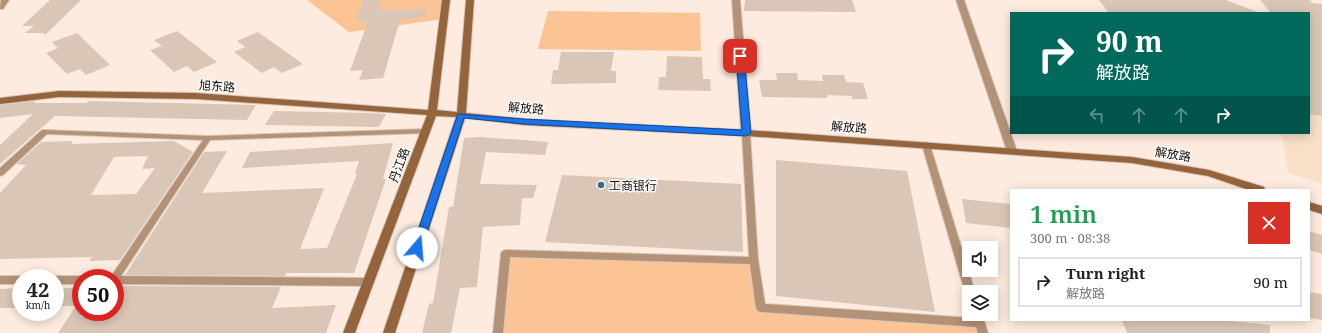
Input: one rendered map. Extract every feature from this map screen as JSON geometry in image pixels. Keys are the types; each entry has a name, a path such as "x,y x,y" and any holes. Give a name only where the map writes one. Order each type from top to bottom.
{"street":[{"path":"0,7 6,0"},
{"name":"丹江路","path":"349,333 432,114 446,0"},
{"path":"389,333 461,115 470,0"},
{"path":"736,0 746,133"},
{"path":"960,0 1012,151"},
{"name":"旭东路","path":"0,101 59,94 196,96 432,114"},
{"name":"解放路","path":"432,114 461,115 528,122 746,133 1139,161 1209,173 1257,189"},
{"path":"1310,206 1322,210"}],"lane":[{"path":"0,173 45,132 208,138 426,131"},
{"path":"746,133 754,259 761,308 962,317"},
{"path":"122,269 208,138"},
{"path":"926,145 968,285"},
{"path":"498,333 506,253 754,262 754,259"},
{"path":"124,279 369,282"},
{"path":"0,280 12,280"},
{"path":"979,321 982,333"}],"shaded area":[{"path":"307,0 446,0 444,19 349,32"},
{"path":"548,11 700,13 701,51 538,49"},
{"path":"1310,88 1322,90 1322,183 1288,173 1283,139 1280,134 1310,134"},
{"path":"506,253 754,261 761,308 980,323 983,333 498,333"}],"building":[{"path":"50,0 81,0 45,35 43,33 25,33 34,26 22,26"},
{"path":"364,0 382,0 378,10 425,9 425,17 400,20 383,78 359,80 363,70 350,71 367,24 356,19"},
{"path":"745,0 852,0 856,12 744,11"},
{"path":"1099,0 1226,0 1257,12 1108,12"},
{"path":"1260,0 1310,0 1312,3 1322,4 1322,116 1310,114 1310,12 1270,12"},
{"path":"177,31 217,62 194,72 187,66 174,72 150,50 162,46 154,40"},
{"path":"258,32 303,64 282,73 274,67 262,73 234,52 245,47 237,41"},
{"path":"77,33 110,65 86,75 80,69 67,74 46,53 58,48 52,42"},
{"path":"561,52 614,52 611,71 616,71 616,83 551,84 553,70 558,70"},
{"path":"667,56 702,57 703,79 710,79 711,91 658,90 659,77 666,77"},
{"path":"776,73 797,73 798,80 823,81 822,75 844,75 846,82 863,83 868,99 852,99 852,96 827,95 827,98 762,97 759,80 777,80"},
{"path":"35,101 34,103 86,103 89,101 256,105 247,120 55,116 0,164 0,145 33,114 0,118 0,105"},
{"path":"274,111 386,114 379,127 265,125"},
{"path":"479,137 548,142 545,155 486,152 480,184 537,185 533,198 522,198 520,225 483,227 477,287 460,288 451,333 422,333 429,304 433,303 449,207 453,207 464,138"},
{"path":"73,141 71,144 174,141 193,152 120,260 89,261 92,257 0,259 0,193 26,165 17,164 41,142","holes":["148,156 142,169 155,168 136,194 91,195 114,157"]},
{"path":"393,143 383,179 386,179 354,273 286,273 285,276 125,275 204,152 227,151 202,193 324,188 300,249 327,248 357,174 355,174 359,161 242,168 250,152"},
{"path":"776,160 907,171 935,312 776,296"},
{"path":"562,175 741,184 743,252 545,242"},
{"path":"962,199 1010,204 1010,228 966,223"},
{"path":"1310,231 1322,235 1322,254 1310,250"},
{"path":"124,286 281,287 272,308 336,305 326,333 58,333 72,312 72,321 124,321"},
{"path":"12,288 12,308 0,308 0,289"},
{"path":"64,288 72,288 72,306 64,306"},
{"path":"1310,292 1322,294 1322,320 1310,318"},
{"path":"1122,321 1230,321 1270,325 1270,333 1127,333"}],"place":[{"name":"工商银行","path":"601,185"}],"route":[{"path":"417,248 461,115 524,122 746,133 740,56"}]}
